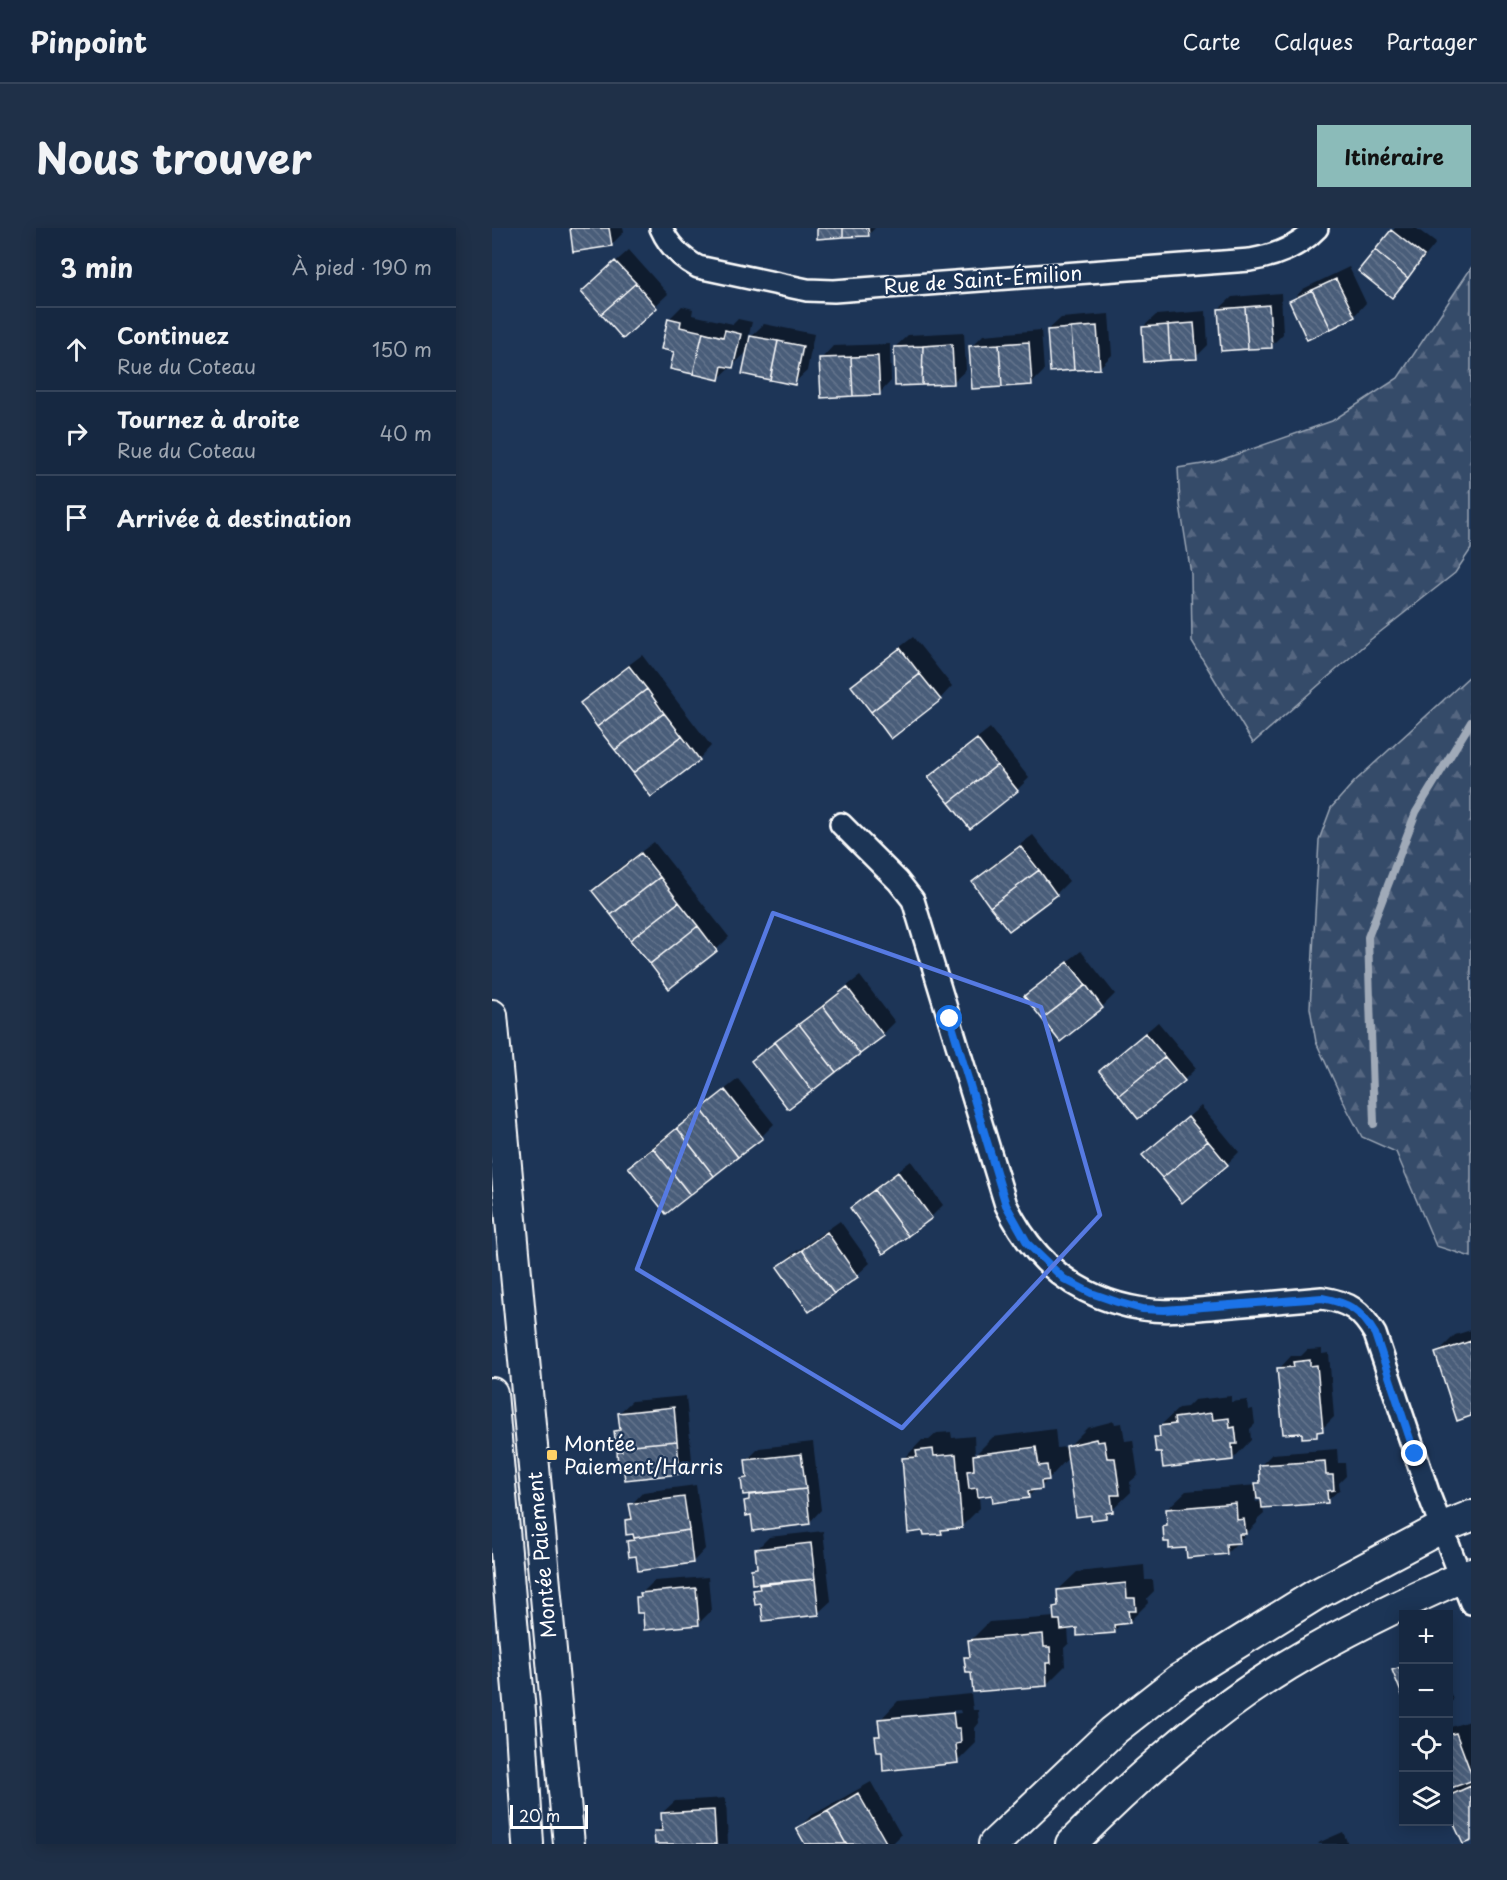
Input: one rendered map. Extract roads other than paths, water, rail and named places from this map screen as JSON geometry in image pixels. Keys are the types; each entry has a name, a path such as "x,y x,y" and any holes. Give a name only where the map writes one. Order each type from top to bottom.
{"main road":[{"name":"Montée Paiement","path":"492,1015 569,1844"},
{"name":"Montée Paiement","path":"492,1394 495,1466 520,1712 528,1844"},
{"path":"994,1844 1113,1731 1179,1680 1315,1595 1441,1528 1471,1516"},
{"path":"1071,1844 1154,1765 1219,1713 1287,1666 1342,1635 1467,1585"},
{"path":"521,1844 522,1764"}],"street":[{"name":"Rue de Saint-Émilion","path":"661,228 683,259 698,267 807,290 834,291 1250,260 1270,256 1292,247 1317,228"},
{"path":"841,824 898,881 913,900 1006,1205 1028,1244 1064,1279 1091,1293 1142,1309 1199,1309 1322,1298 1336,1300 1353,1307 1366,1319 1375,1334 1441,1528 1467,1585"},
{"path":"495,1466 534,1461"}],"waterway":[{"path":"1374,1124 1368,937 1416,812 1471,722"}],"place":[{"name":"Montée Paiement/Harris","path":"552,1455"}]}
